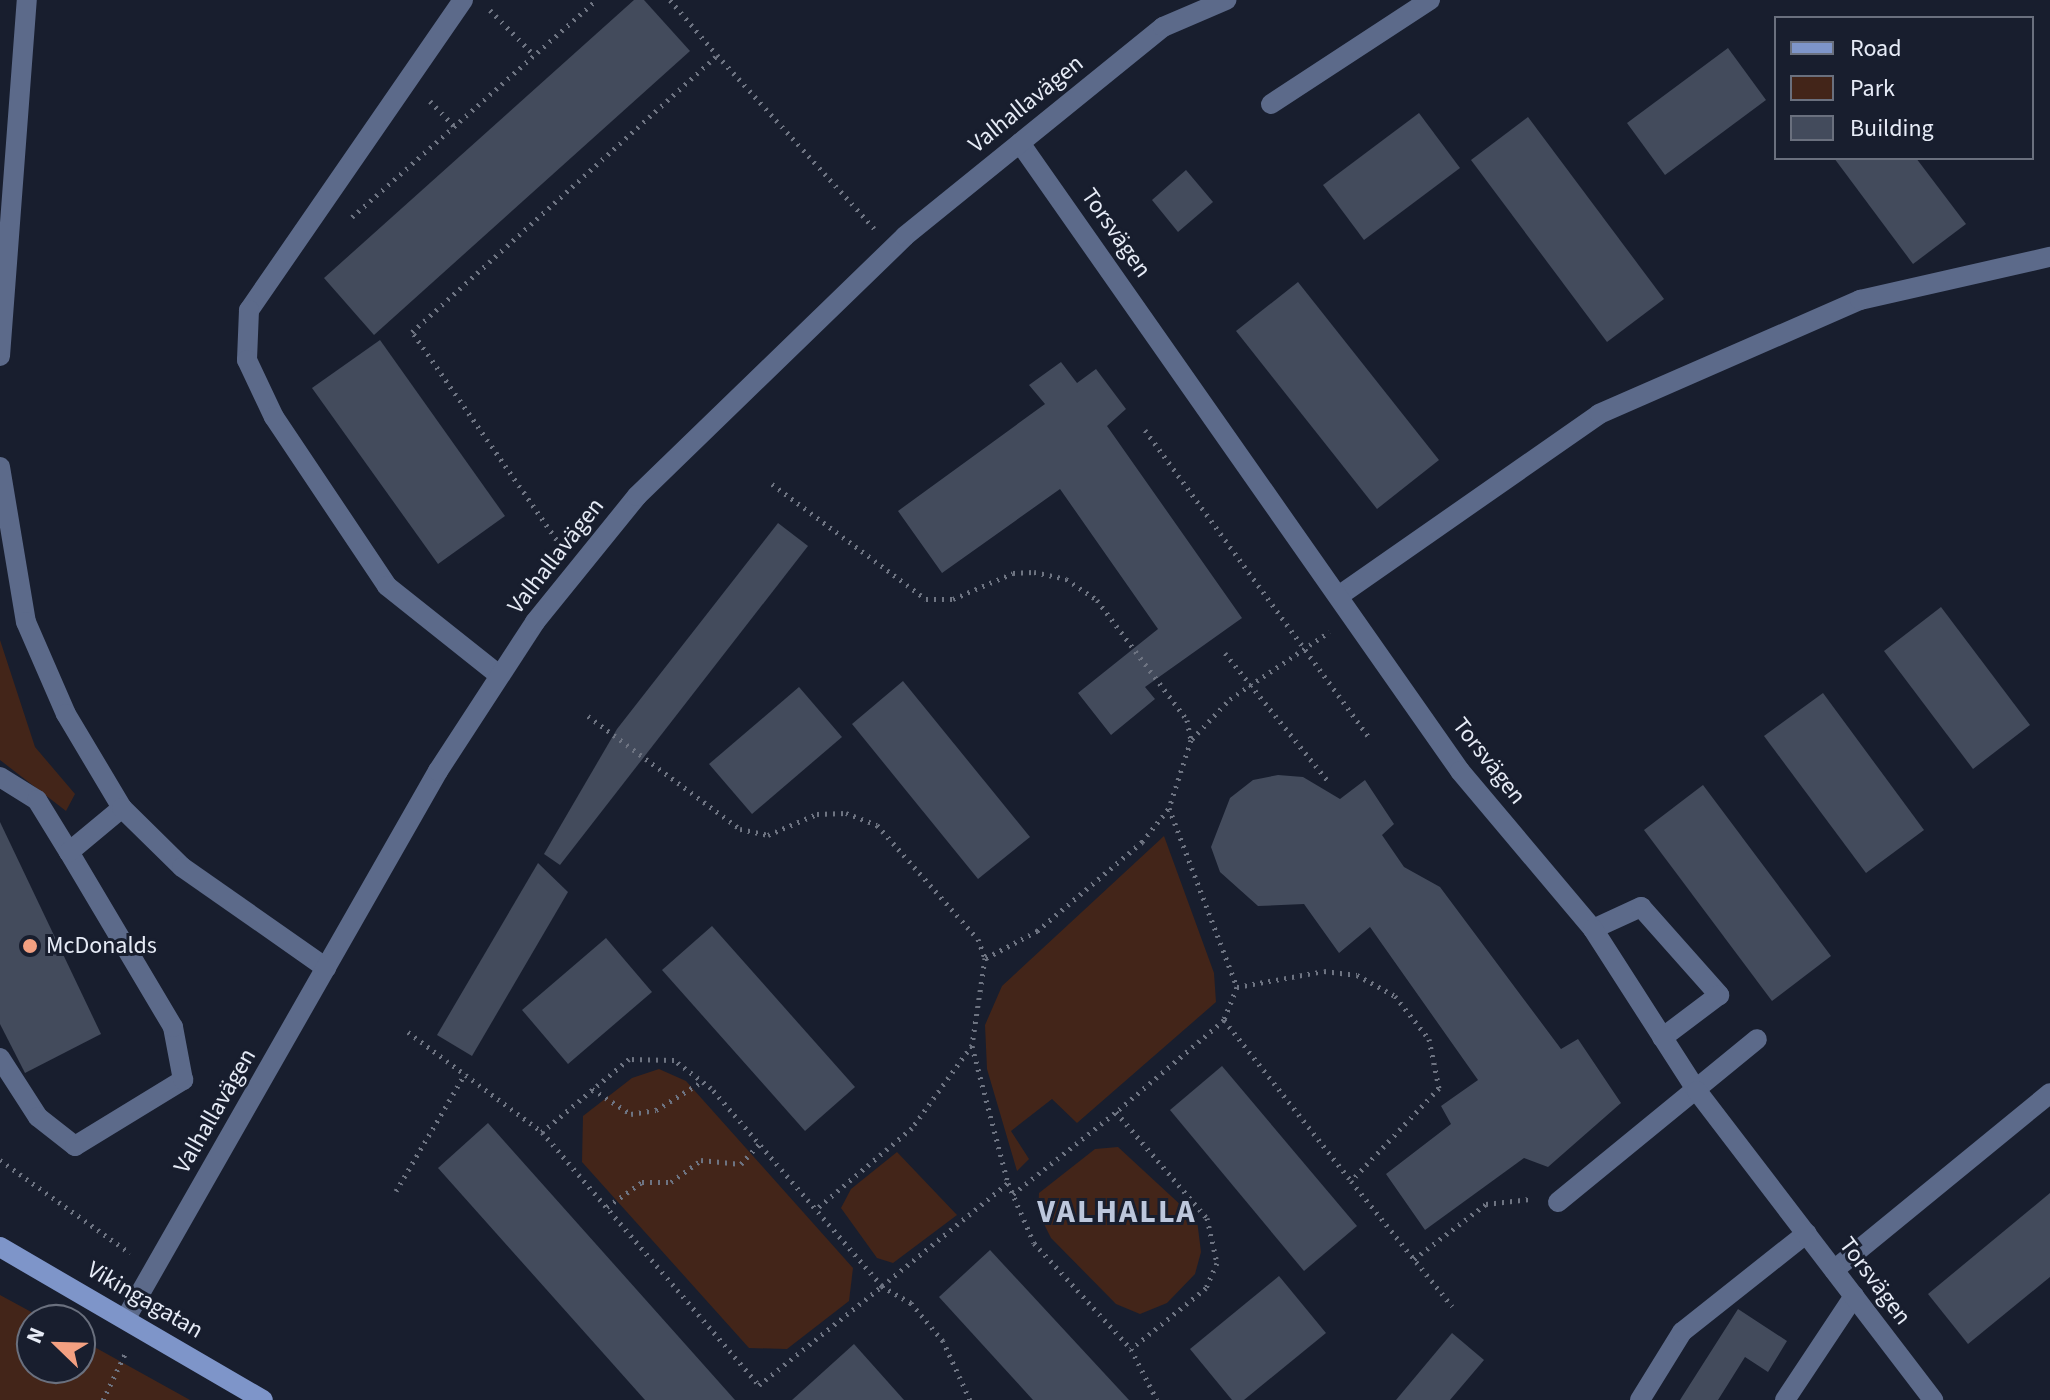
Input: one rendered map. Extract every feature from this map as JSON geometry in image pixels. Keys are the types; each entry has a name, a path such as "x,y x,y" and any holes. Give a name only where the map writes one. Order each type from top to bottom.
{"street":[{"path":"0,356 27,0"},
{"path":"463,0 249,310 247,360 274,417 387,586 500,676"},
{"name":"Valhallavägen","path":"132,1321 154,1270 326,968 500,676 577,570 637,496 892,249 1163,27 1226,0"},
{"path":"1271,104 1430,0"},
{"name":"Torsvägen","path":"1020,143 1340,595 1460,771 1593,929 1697,1091 1933,1400"},
{"path":"1340,595 1599,414 1860,300 2050,257"},
{"path":"0,467 26,622 66,714 122,808 182,867 326,968"},
{"path":"0,777 37,800 69,852 173,1027 183,1080 75,1146 38,1117 0,1058"},
{"path":"69,852 122,808"},
{"path":"1593,929 1641,907 1719,995 1662,1038"},
{"path":"1558,1202 1757,1039"},
{"path":"1834,1270 2050,1093"},
{"path":"1640,1400 1682,1332 1807,1233"},
{"name":"Vikingagatan","path":"0,1247 132,1321 263,1400"},
{"path":"1785,1400 1854,1296"}],"path":[{"path":"481,0 534,55"},
{"path":"344,224 596,0"},
{"path":"670,0 892,249"},
{"path":"577,570 412,332 717,55"},
{"path":"1145,430 1301,651 1370,739"},
{"path":"772,484 926,599 953,599 1013,573 1066,579 1097,600 1187,720 1191,740"},
{"path":"985,958 1037,931 1142,842 1169,808 1191,740 1249,686 1354,615"},
{"path":"1225,653 1327,780"},
{"path":"588,716 740,829 768,835 817,814 846,813 877,825 978,939 985,958 972,1045 1008,1183 1034,1243 1131,1349 1157,1400"},
{"path":"1013,1194 1224,1020 1237,987 1169,808"},
{"path":"1237,987 1324,971 1357,975 1395,996 1429,1039 1439,1088 1351,1181"},
{"path":"1224,1020 1452,1306"},
{"path":"408,1032 542,1132 759,1385 1008,1183"},
{"path":"816,1209 912,1128 972,1045"},
{"path":"542,1132 629,1059 674,1060 703,1081 882,1286 911,1303 943,1341 970,1400"},
{"path":"396,1191 465,1074"},
{"path":"592,1089 631,1114 668,1105 703,1081"},
{"path":"1116,1112 1217,1235 1217,1263 1206,1288 1131,1349"},
{"path":"607,1207 642,1182 671,1182 701,1160 741,1164 759,1144"},
{"path":"0,1160 154,1270"},
{"path":"1414,1259 1486,1204 1558,1202"},
{"path":"103,1400 132,1321"}],"green space":[{"path":"0,640 35,747 75,794 66,811 0,760"},
{"path":"1164,836 1214,973 1216,1002 1077,1123 1052,1099 1011,1131 1029,1159 1017,1171 987,1069 985,1025 1002,986"},
{"path":"659,1069 686,1081 853,1268 849,1301 787,1349 749,1348 582,1162 583,1116 632,1078"},
{"path":"1118,1147 1197,1220 1201,1252 1195,1274 1167,1303 1140,1314 1116,1304 1051,1238 1038,1212 1039,1193 1095,1149"},
{"path":"897,1152 957,1215 893,1263 877,1258 841,1208 851,1189"},
{"path":"0,1295 17,1304 16,1384 96,1384 96,1348 190,1400 0,1400"}],"building":[{"path":"634,0 644,0 690,51 374,335 324,278"},
{"path":"1728,48 1766,100 1665,175 1627,123"},
{"path":"1419,113 1460,168 1364,240 1323,185"},
{"path":"1528,117 1664,299 1607,342 1471,160"},
{"path":"1835,160 1918,160 1966,224 1913,264"},
{"path":"1186,170 1213,202 1178,232 1152,200"},
{"path":"1298,282 1439,460 1377,509 1236,331"},
{"path":"380,340 505,516 438,564 312,388"},
{"path":"1061,362 1077,383 1096,369 1126,409 1107,426 1242,618 1145,687 1155,699 1111,735 1078,693 1158,629 1060,489 942,573 898,511 1045,404 1029,385"},
{"path":"778,523 808,546 560,865 544,854 617,729"},
{"path":"1941,607 2030,725 1973,769 1884,651"},
{"path":"903,681 1030,837 978,879 852,724"},
{"path":"799,687 842,737 752,814 709,764"},
{"path":"1823,693 1924,830 1866,873 1764,736"},
{"path":"1278,775 1303,777 1340,799 1365,780 1394,824 1382,835 1404,867 1440,887 1561,1049 1578,1039 1621,1103 1548,1167 1524,1158 1425,1230 1386,1174 1451,1124 1441,1106 1478,1080 1370,927 1339,953 1304,904 1258,906 1220,872 1211,847 1230,798 1253,780"},
{"path":"1703,785 1831,956 1772,1001 1644,830"},
{"name":"McDonalds","path":"0,822 101,1034 25,1073 0,1024"},
{"path":"538,863 568,892 472,1056 437,1035"},
{"path":"712,926 855,1087 805,1131 662,970"},
{"path":"606,938 652,992 568,1064 522,1010"},
{"path":"1222,1066 1357,1226 1304,1271 1170,1110"},
{"path":"488,1123 735,1400 645,1400 438,1168"},
{"path":"2050,1193 2050,1277 1968,1344 1928,1294"},
{"path":"990,1250 1129,1400 1033,1400 939,1297"},
{"path":"1279,1276 1326,1333 1244,1400 1232,1400 1190,1349"},
{"path":"1738,1309 1787,1341 1768,1372 1745,1357 1718,1400 1680,1400"},
{"path":"1452,1333 1484,1360 1450,1400 1396,1400"},
{"path":"854,1344 904,1400 792,1400"}],"place":[{"name":"McDonalds","path":"30,946"}],"district":[{"name":"VALHALLA","path":"1117,1212"}]}
